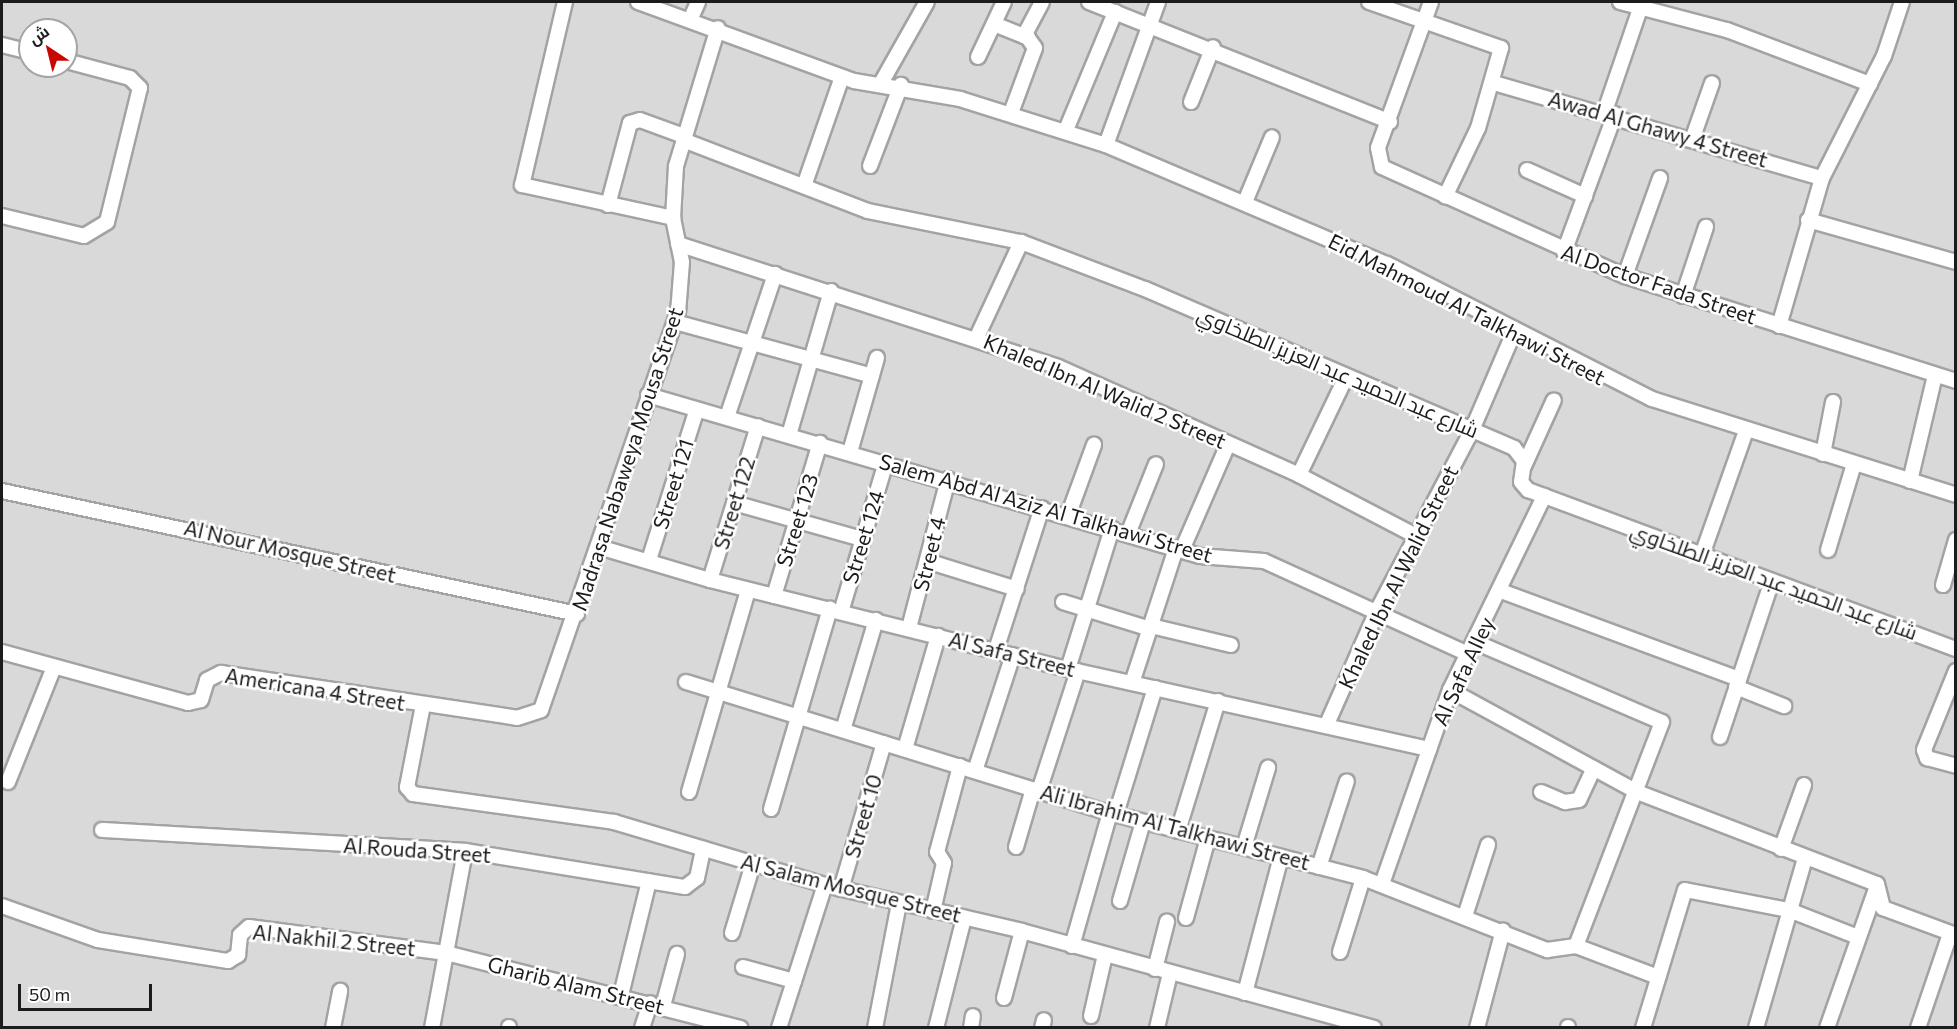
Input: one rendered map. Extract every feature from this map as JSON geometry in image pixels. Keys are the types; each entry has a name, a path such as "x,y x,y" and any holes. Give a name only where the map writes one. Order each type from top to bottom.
{"street":[{"path":"566,2 520,182 531,191 673,218"},
{"name":"Eid Mahmoud Al Talkhawi Street","path":"638,2 692,18 842,77 880,85 901,85 1011,113 1066,130 1245,202 1387,264 1616,384 1746,431 1956,495"},
{"path":"692,18 698,2"},
{"path":"880,85 927,2"},
{"path":"978,57 1004,2"},
{"path":"1024,36 1042,2"},
{"path":"1089,2 1213,47 1390,122 1431,2"},
{"path":"1106,145 1158,2"},
{"path":"1369,2 1423,23 1500,45 1494,83 1445,197"},
{"path":"1620,2 1727,30 1870,84"},
{"path":"1779,326 1822,178 1870,84 1902,2"},
{"path":"1564,252 1585,196 1641,6"},
{"path":"1066,130 1115,12"},
{"path":"994,24 1024,36 1035,52 1011,113"},
{"name":"Madrasa Nabaweya Mousa Street","path":"542,710 577,614 648,395 675,322 682,262 673,218 683,138 718,28"},
{"path":"2,45 18,49"},
{"path":"1191,102 1213,47"},
{"path":"2,216 84,236 104,228 141,93 138,84 126,77 78,65"},
{"path":"804,186 842,77"},
{"name":"Awad Al Ghawy 4 Street","path":"1494,83 1693,137 1822,178"},
{"path":"1693,137 1712,84"},
{"path":"870,166 901,85"},
{"name":"شارع عبد الحميد عبد العزيز الطلخاوي","path":"608,205 630,123 640,120 804,186 891,218 1021,242 1145,289 1519,451 1524,466 1522,486 1544,496 1956,649"},
{"name":"Al Doctor Fada Street","path":"1390,122 1377,158 1387,170 1564,252 1683,296 1956,381"},
{"path":"1245,202 1272,137"},
{"path":"1527,170 1585,196"},
{"path":"1625,276 1660,178"},
{"path":"1808,220 1956,262"},
{"path":"1683,296 1706,227"},
{"path":"977,337 1021,242"},
{"name":"Khaled Ibn Al Walid 2 Street","path":"678,244 977,337 1299,475 1416,536"},
{"path":"727,417 775,273"},
{"path":"789,435 831,291"},
{"path":"675,322 872,376"},
{"name":"Khaled Ibn Al Walid Street","path":"1327,724 1377,611 1472,430 1514,332"},
{"path":"850,452 877,358"},
{"path":"1910,481 1935,375"},
{"path":"1299,475 1346,376"},
{"name":"Salem Abd Al Aziz Al Talkhawi Street","path":"648,395 948,479 1179,549 1264,561 1377,611 1660,717 1662,731 1636,792"},
{"path":"1524,466 1554,400"},
{"path":"1822,454 1833,402"},
{"name":"Street 121","path":"649,560 696,409"},
{"name":"Street 122","path":"710,580 758,426"},
{"path":"1702,555 1746,431"},
{"name":"Street 123","path":"774,596 820,443"},
{"path":"1068,516 1094,444"},
{"path":"1132,683 1179,549 1228,444"},
{"name":"Street 124","path":"800,717 862,539 886,462"},
{"path":"1128,534 1156,464"},
{"path":"1828,550 1854,464"},
{"name":"Street 4","path":"909,628 948,479"},
{"name":"Al Nour Mosque Street","path":"2,491 577,614"},
{"name":"Al Safa Alley","path":"1382,884 1450,690 1501,591 1544,496"},
{"path":"734,503 862,539"},
{"path":"996,650 1042,508"},
{"path":"1016,847 1073,670 1086,610 1112,529"},
{"path":"1942,585 1956,540"},
{"name":"Al Safa Street","path":"599,547 748,590 1073,670 1327,724 1429,749"},
{"path":"927,561 1017,589"},
{"path":"1720,737 1772,581"},
{"path":"689,792 748,590"},
{"path":"1501,591 1738,683 1784,706"},
{"path":"1063,602 1150,627 1231,645"},
{"path":"843,730 876,620"},
{"path":"905,749 938,636"},
{"name":"Americana 4 Street","path":"2,652 188,703 201,700 207,680 222,673 517,718 542,710"},
{"path":"975,771 1013,655"},
{"path":"8,782 54,667"},
{"path":"1956,671 1924,750 1930,759 1956,766"},
{"name":"Ali Ibrahim Al Talkhawi Street","path":"686,682 1113,814 1363,878 1503,930 1547,950 1576,946 1658,976"},
{"path":"1072,946 1155,687"},
{"path":"1450,690 1636,792 1877,884"},
{"path":"1178,831 1218,701"},
{"name":"Al Salam Mosque Street","path":"423,705 407,787 413,794 614,822 825,885 1022,931 1373,1027"},
{"path":"771,808 800,717"},
{"name":"Street 10","path":"841,889 884,743"},
{"path":"933,911 944,864 937,852 960,766"},
{"path":"1244,848 1268,768"},
{"path":"1541,792 1565,802 1579,800 1594,768"},
{"path":"1319,867 1347,781"},
{"path":"1781,849 1804,785"},
{"path":"1576,946 1636,792"},
{"path":"1120,901 1143,822"},
{"name":"Al Rouda Street","path":"102,830 465,851 689,886 697,878 703,849"},
{"path":"1186,918 1209,838"},
{"path":"1465,916 1488,845"},
{"path":"432,1028 465,851"},
{"path":"1245,993 1281,857"},
{"path":"1760,1026 1789,910 1805,858"},
{"path":"732,933 753,864"},
{"path":"1340,952 1363,878"},
{"path":"621,995 649,881"},
{"path":"1877,884 1883,908 1953,935 1918,1028"},
{"path":"1827,1028 1877,884"},
{"path":"779,1028 825,885"},
{"path":"1643,1028 1685,890 1789,910 1858,937"},
{"path":"875,1028 899,903"},
{"name":"Al Nakhil 2 Street","path":"2,906 98,940 228,961 238,955 240,935 249,927 446,953"},
{"path":"936,1028 963,918"},
{"path":"1155,969 1167,922"},
{"path":"1477,1028 1503,930"},
{"path":"1004,998 1022,931"},
{"name":"Gharib Alam Street","path":"446,953 621,995 741,1028"},
{"path":"642,1028 656,1005 678,954"},
{"path":"1091,1016 1106,955"},
{"path":"743,966 794,981"},
{"path":"1157,1028 1170,973"},
{"path":"333,1028 340,991"}],"shaded area":[{"path":"2,2 1955,2 1955,1027 2,1028"}]}
